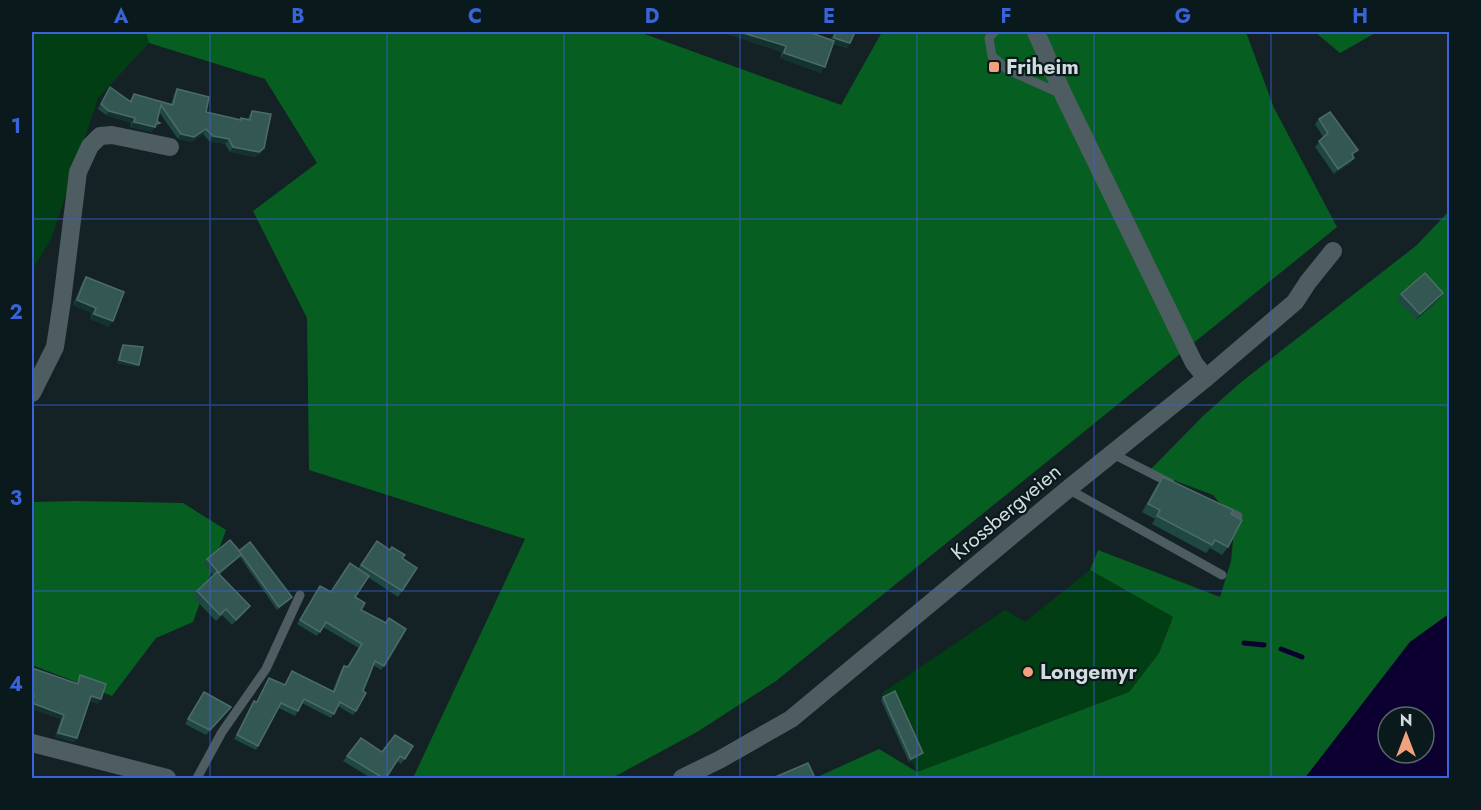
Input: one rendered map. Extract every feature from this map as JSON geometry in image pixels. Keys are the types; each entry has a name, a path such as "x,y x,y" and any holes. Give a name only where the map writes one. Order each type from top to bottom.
{"street":[{"path":"1036,32 1064,96 1194,363 1206,378"},
{"path":"32,393 55,347 78,172 90,146 99,136 112,135 170,147"},
{"name":"Krossbergveien","path":"682,778 791,719 1296,302 1308,282 1333,251"},
{"path":"32,743 167,778"}],"lane":[{"path":"994,32 989,38 992,56 1008,70 1064,96"},
{"path":"1113,454 1184,490"},
{"path":"1068,489 1222,575"},
{"path":"1216,506 1238,516"},
{"path":"197,778 222,732 266,669 300,595"}],"green space":[{"path":"32,32 146,32 149,43 98,98 51,239 32,270"},
{"path":"146,32 639,32 841,105 882,32 1246,32 1274,108 1337,227 776,681 697,732 612,778 413,778 525,539 309,470 307,318 253,211 317,163 265,79 149,43"},
{"path":"1315,32 1377,32 1340,53"},
{"path":"1449,211 1449,614 1410,642 1305,778 815,778 879,749 917,772 1129,692 1159,653 1173,617 1090,570 1098,550 1220,597 1231,561 1235,521 1213,495 1149,471 1203,416 1240,383 1417,245"},
{"path":"32,502 183,503 226,530 193,622 156,638 112,696 32,665"},
{"name":"Longemyr","path":"1090,570 1173,617 1159,653 1129,692 917,772 882,693 1005,610 1025,622"}],"shaded area":[{"path":"1449,614 1449,778 1305,778 1410,642"}],"building":[{"path":"740,32 809,32 834,41 825,67 784,53 786,46"},
{"path":"836,32 855,32 850,43 834,38"},
{"path":"110,87 131,102 134,94 173,105 177,89 209,97 206,112 241,120 241,118 250,120 252,111 271,114 264,148 259,152 233,147 229,139 213,136 206,129 194,137 181,134 161,105 157,121 160,123 155,127 134,122 135,118 109,111 101,104"},
{"path":"1330,112 1358,150 1352,154 1354,158 1338,169 1319,141 1328,133 1319,119"},
{"path":"1425,273 1443,293 1420,314 1401,294"},
{"path":"86,277 124,292 113,321 94,314 96,308 77,300"},
{"path":"123,345 143,347 139,365 119,360"},
{"path":"1163,477 1233,510 1231,514 1242,520 1228,547 1215,540 1212,545 1157,516 1160,510 1148,504"},
{"path":"230,540 242,554 219,573 207,559"},
{"path":"377,541 390,550 392,547 405,555 402,558 417,568 402,591 361,565"},
{"path":"250,542 292,597 279,607 239,551"},
{"path":"350,563 369,576 355,597 365,603 361,610 386,623 389,618 406,629 384,666 375,661 363,691 366,693 356,711 340,702 334,714 304,699 298,711 281,703 258,746 237,735 254,701 257,702 269,678 285,685 292,671 334,692 344,666 348,667 362,644 326,622 320,632 300,620 320,586 331,592"},
{"path":"217,572 250,606 236,620 226,609 220,615 197,591"},
{"path":"32,668 78,684 80,675 106,684 101,699 91,696 77,738 58,733 64,715 32,703 34,695 32,694"},
{"path":"895,691 923,753 911,759 883,697"},
{"path":"204,692 231,707 210,730 188,719"},
{"path":"395,735 413,746 405,759 400,756 386,778 347,756 361,738 382,752"},
{"path":"808,763 815,778 773,778"}],"waterway":[{"path":"1244,643 1264,645"},
{"path":"1281,649 1302,657"}],"place":[{"name":"Friheim","path":"994,67"},
{"name":"Longemyr","path":"1028,672"}]}
